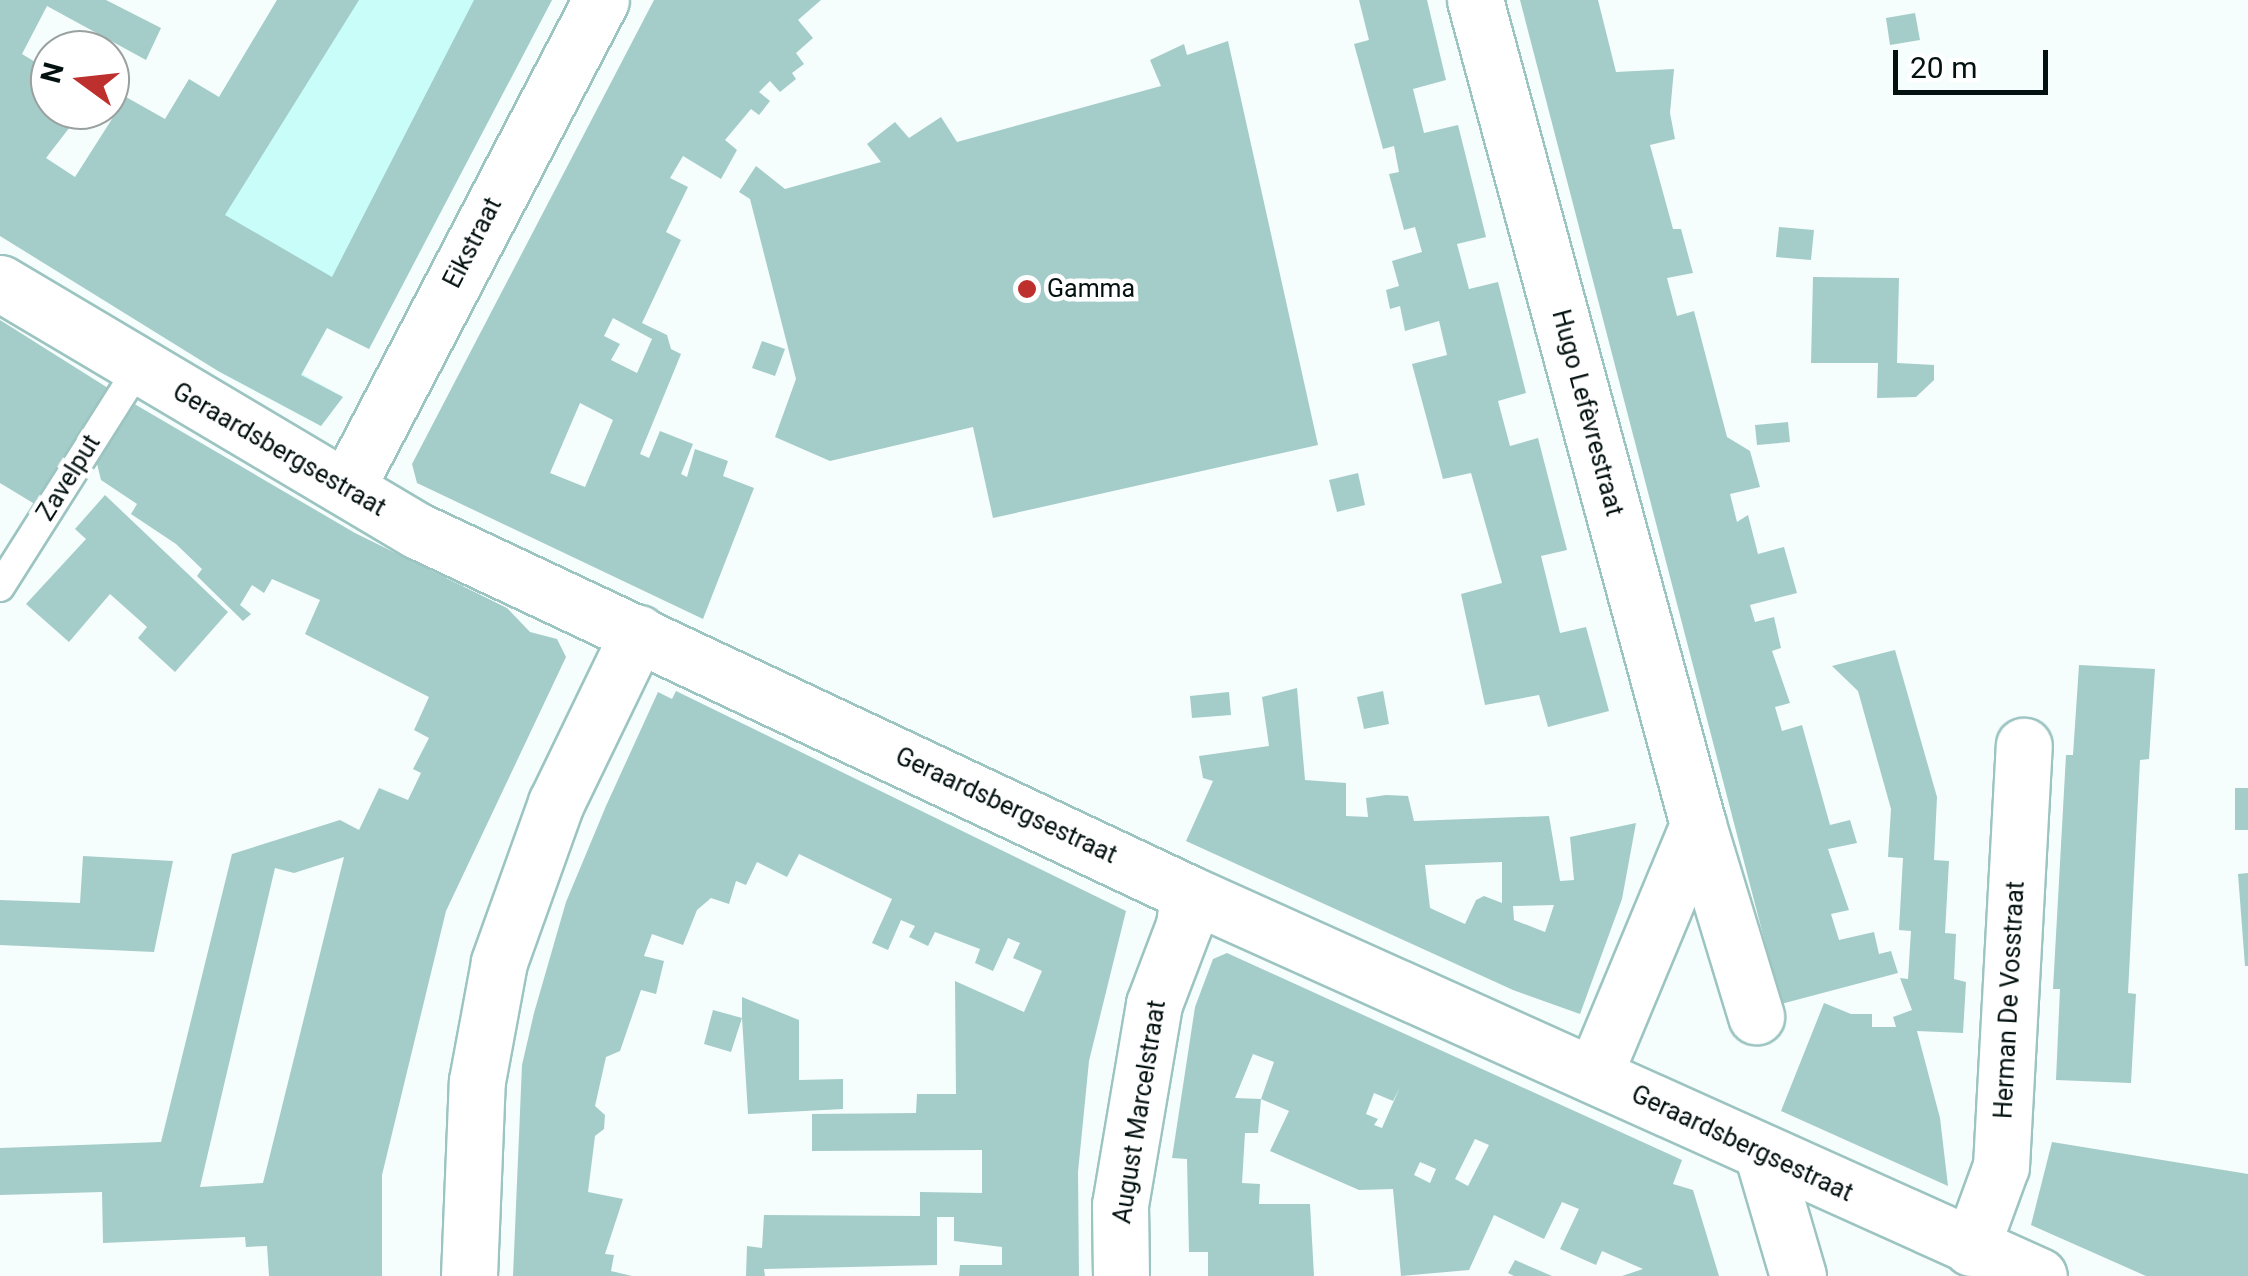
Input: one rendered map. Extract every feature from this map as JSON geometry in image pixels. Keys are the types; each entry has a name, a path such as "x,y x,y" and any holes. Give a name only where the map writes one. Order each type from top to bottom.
{"street":[{"name":"Eikstraat","path":"347,487 602,0"},
{"name":"Hugo Lefèvrestraat","path":"1475,0 1698,825 1756,1016"},
{"name":"Geraardsbergsestraat","path":"0,283 138,369 418,530 1188,893 1594,1075 1763,1156 2038,1276"},
{"path":"469,1276 477,1081 499,962 556,803 638,633"},
{"name":"Herman De Vosstraat","path":"1971,1248 2001,1166 2024,746"},
{"path":"1594,1075 1698,825"},
{"name":"August Marcelstraat","path":"1121,1276 1120,1205 1154,1004 1184,925 1188,893"},
{"path":"1763,1156 1798,1276"}],"lane":[{"name":"Zavelput","path":"0,588 138,369"}],"shaded area":[{"path":"277,0 552,0 369,349 327,328 302,374 343,397 321,426 218,371 145,221"}],"building":[{"path":"0,0 106,0 161,28 146,60 130,51 130,30 91,30 47,6 34,30 30,30 22,54 30,59 30,130 68,130 46,158 75,177 105,130 130,130 130,99 165,119 189,79 219,97 277,0 359,0 225,215 332,277 474,0 552,0 369,349 327,328 301,375 343,397 321,426 218,371 0,236"},
{"path":"654,0 821,0 798,20 813,38 796,53 804,64 792,73 796,79 780,92 770,81 759,92 770,101 759,115 751,109 725,140 737,150 721,179 683,156 670,178 688,187 666,232 681,240 642,323 667,335 671,349 681,354 640,454 649,458 660,431 693,444 681,474 687,477 695,449 728,461 723,476 754,488 703,619 417,483 412,464","holes":["613,318 652,339 637,373 611,360 620,344 604,336","580,403 613,420 585,487 550,473"]},
{"path":"1359,0 1427,0 1446,80 1413,89 1424,133 1458,125 1486,237 1457,244 1469,289 1498,282 1526,393 1498,401 1510,446 1538,438 1567,550 1541,556 1560,633 1586,627 1609,711 1548,727 1539,695 1485,705 1461,594 1502,583 1471,473 1443,479 1412,364 1447,355 1439,321 1405,331 1400,306 1390,309 1386,290 1399,286 1392,261 1422,252 1415,227 1404,230 1389,174 1399,172 1394,146 1383,149 1354,44 1369,40"},
{"path":"1520,0 1598,0 1616,72 1674,69 1670,113 1675,139 1650,145 1673,229 1681,229 1693,273 1667,278 1677,316 1694,311 1727,437 1750,451 1760,487 1730,494 1737,522 1748,515 1758,554 1784,547 1797,593 1750,605 1755,622 1774,617 1781,648 1772,651 1790,703 1775,707 1782,731 1802,725 1830,825 1850,820 1857,843 1828,849 1849,910 1831,914 1839,940 1874,932 1879,954 1891,951 1898,973 1781,1004"},
{"path":"1915,13 1920,40 1890,45 1886,18"},
{"name":"Gamma","path":"1228,41 1318,445 993,518 973,427 830,461 775,437 796,379 750,199 739,192 756,166 785,189 881,162 867,144 895,122 909,138 941,117 957,142 1161,86 1150,60 1184,44 1187,55"},
{"path":"1779,227 1814,230 1811,260 1776,257"},
{"path":"1813,277 1899,278 1897,363 1934,365 1934,380 1916,397 1877,398 1878,363 1811,363"},
{"path":"0,320 108,388 38,506 0,483"},
{"path":"762,341 785,349 775,376 752,368"},
{"path":"131,402 355,533 507,608 530,632 557,639 566,657 446,911 382,1175 382,1276 269,1276 267,1246 246,1247 245,1237 103,1243 102,1192 0,1195 0,1148 161,1142 232,854 340,820 359,830 379,788 408,800 421,773 413,769 429,738 414,730 429,697 305,634 320,600 272,579 264,593 252,585 240,605 251,614 243,621 197,576 202,569 176,544 131,514 137,504 101,480 96,460","holes":["344,857 263,1183 200,1187 275,868 294,873"]},
{"path":"1788,422 1790,442 1757,445 1755,425"},
{"path":"1358,473 1365,505 1337,512 1329,480"},
{"path":"105,495 228,612 175,672 138,638 147,627 110,594 69,642 26,604 86,539 75,529"},
{"path":"1895,650 1937,797 1934,860 1949,861 1945,933 1956,934 1954,979 1966,982 1963,1033 1917,1031 1940,1118 1948,1186 1781,1111 1824,1003 1851,1014 1872,1014 1872,1027 1896,1027 1893,1017 1912,1010 1900,978 1908,979 1911,931 1899,930 1903,858 1888,857 1891,809 1858,691 1832,666"},
{"path":"2079,665 2155,669 2149,759 2140,760 2128,993 2136,994 2131,1083 2056,1080 2060,989 2053,989 2066,755 2073,755"},
{"path":"1297,688 1305,780 1346,783 1346,816 1368,817 1366,798 1386,795 1408,796 1414,821 1549,816 1560,881 1574,880 1570,837 1636,823 1622,899 1580,1014 1513,990 1186,841 1213,781 1203,778 1199,756 1269,746 1262,697","holes":["1502,862 1502,903 1484,896 1476,900 1465,924 1430,908 1425,865","1554,905 1545,932 1514,920 1513,906"]},
{"path":"676,691 1126,911 1089,1061 1078,1172 1079,1276 959,1276 960,1265 1002,1265 1002,1247 954,1241 954,1217 937,1217 937,1265 764,1269 765,1276 746,1276 747,1246 762,1248 764,1215 920,1216 920,1192 982,1193 982,1150 812,1151 812,1114 916,1113 917,1094 956,1094 955,981 1024,1012 1042,971 1013,958 1020,943 1008,938 993,971 975,963 980,949 935,932 928,946 909,937 915,926 901,920 888,950 872,943 892,899 799,854 787,877 757,862 746,885 736,881 729,904 711,898 697,910 683,945 652,934 644,956 664,961 656,994 641,990 620,1051 606,1057 595,1106 605,1115 604,1129 595,1136 588,1192 623,1199 605,1254 614,1255 611,1271 632,1276 513,1276 522,1065 534,1013 566,902 606,806 658,692 672,699"},
{"path":"1383,691 1389,724 1364,729 1357,697"},
{"path":"1229,692 1231,715 1192,718 1190,696"},
{"path":"2235,788 2248,788 2248,830 2235,830"},
{"path":"83,856 173,861 154,952 0,945 0,900 80,903"},
{"path":"2248,873 2248,966 2245,966 2238,874"},
{"path":"1227,953 1682,1160 1673,1184 1693,1190 1719,1276 1622,1276 1643,1269 1602,1251 1596,1265 1560,1249 1579,1209 1562,1202 1544,1239 1494,1215 1469,1270 1401,1276 1393,1189 1359,1190 1270,1151 1289,1111 1261,1099 1258,1133 1245,1133 1242,1183 1260,1184 1259,1204 1310,1204 1314,1276 1208,1276 1208,1252 1189,1252 1187,1159 1172,1158 1195,1007 1213,959","holes":["1253,1054 1274,1062 1261,1099 1235,1098","1400,1087 1382,1128 1374,1125 1378,1119 1366,1114 1374,1093 1393,1101","1475,1139 1489,1145 1468,1186 1455,1179","1420,1162 1436,1169 1430,1183 1414,1175"]},
{"path":"742,997 799,1020 799,1080 843,1079 843,1109 748,1114"},
{"path":"713,1010 742,1018 731,1052 704,1044"},
{"path":"2052,1142 2248,1174 2248,1276 2146,1276 2031,1225"},
{"path":"1515,1260 1552,1276 1514,1276 1508,1273"}],"place":[{"name":"Gamma","path":"1027,289"}]}
